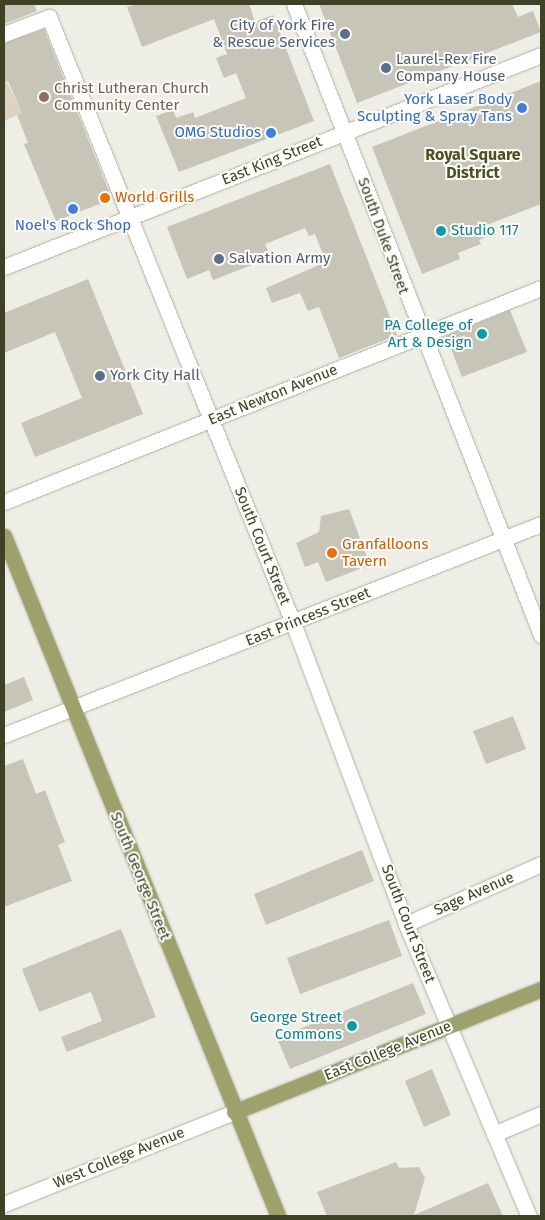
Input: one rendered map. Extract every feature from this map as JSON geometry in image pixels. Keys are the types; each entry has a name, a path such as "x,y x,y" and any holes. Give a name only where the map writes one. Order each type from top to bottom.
{"main road":[{"name":"South George Street","path":"4,536 234,1112 278,1216"},
{"name":"East College Avenue","path":"234,1112 541,989"}],"street":[{"name":"South Duke Street","path":"294,4 420,336 541,636"},
{"name":"South Court Street","path":"4,34 49,17 294,623 406,924 529,1216"},
{"name":"East King Street","path":"4,267 541,55"},
{"name":"East Newton Avenue","path":"4,502 541,288"},
{"name":"East Princess Street","path":"4,735 294,623 541,524"},
{"name":"Sage Avenue","path":"406,924 541,864"},
{"name":"West College Avenue","path":"4,1204 234,1112"},
{"path":"494,1134 541,1114"}],"shaded area":[{"path":"4,76 22,113 4,121"}],"building":[{"path":"4,4 34,4 37,11 4,24"},
{"path":"137,4 249,4 255,22 273,15 314,121 179,172 156,116 173,110 176,118 193,112 195,118 246,98 236,73 224,78 216,58 227,54 214,19 142,47 127,7"},
{"path":"319,4 512,4 518,17 533,11 541,32 357,103"},
{"name":"Christ Lutheran Church Community Center","path":"44,29 112,199 56,221 24,144 28,143 17,115 22,113 8,81 4,82 4,43"},
{"path":"541,81 541,204 484,226 488,236 479,240 481,244 458,253 460,259 422,274 372,147"},
{"name":"Salvation Army","path":"330,164 397,335 339,358 319,307 308,311 300,293 272,303 266,288 326,262 315,234 309,236 305,228 265,244 268,251 257,255 260,262 213,280 209,270 187,279 167,227"},
{"name":"York City Hall","path":"88,279 143,414 35,457 21,423 82,398 55,332 4,353 4,313"},
{"path":"510,310 527,352 462,377 446,336"},
{"name":"Granfalloons Tavern","path":"349,509 370,565 326,582 318,562 305,567 296,543 319,532 321,516"},
{"path":"24,677 33,700 4,712 4,685"},
{"path":"513,716 526,749 486,764 473,731"},
{"path":"23,759 36,794 45,790 65,842 58,845 72,881 4,907 4,766"},
{"path":"362,850 374,881 266,925 254,894"},
{"name":"George Street Commons","path":"389,920 402,956 300,994 287,958"},
{"path":"121,929 156,1017 67,1052 61,1037 102,1021 91,992 39,1012 22,969"},
{"name":"George Street Commons","path":"413,983 426,1014 290,1069 277,1038"},
{"path":"432,1069 451,1115 424,1127 405,1081"},
{"path":"396,1162 399,1168 419,1167 425,1178 414,1215 488,1183 503,1216 327,1216 317,1192"}],"place":[{"name":"City of York Fire & Rescue Services","path":"345,34"},
{"name":"Laurel-Rex Fire Company House","path":"386,68"},
{"name":"Christ Lutheran Church Community Center","path":"44,97"},
{"name":"York Laser Body Sculpting & Spray Tans","path":"522,108"},
{"name":"OMG Studios","path":"271,133"},
{"name":"World Grills","path":"105,198"},
{"name":"Noel's Rock Shop","path":"73,209"},
{"name":"Studio 117","path":"441,231"},
{"name":"Salvation Army","path":"219,259"},
{"name":"PA College of Art & Design","path":"482,334"},
{"name":"York City Hall","path":"100,376"},
{"name":"Granfalloons Tavern","path":"332,553"},
{"name":"George Street Commons","path":"352,1026"}],"district":[{"name":"Royal Square District","path":"473,164"}]}
